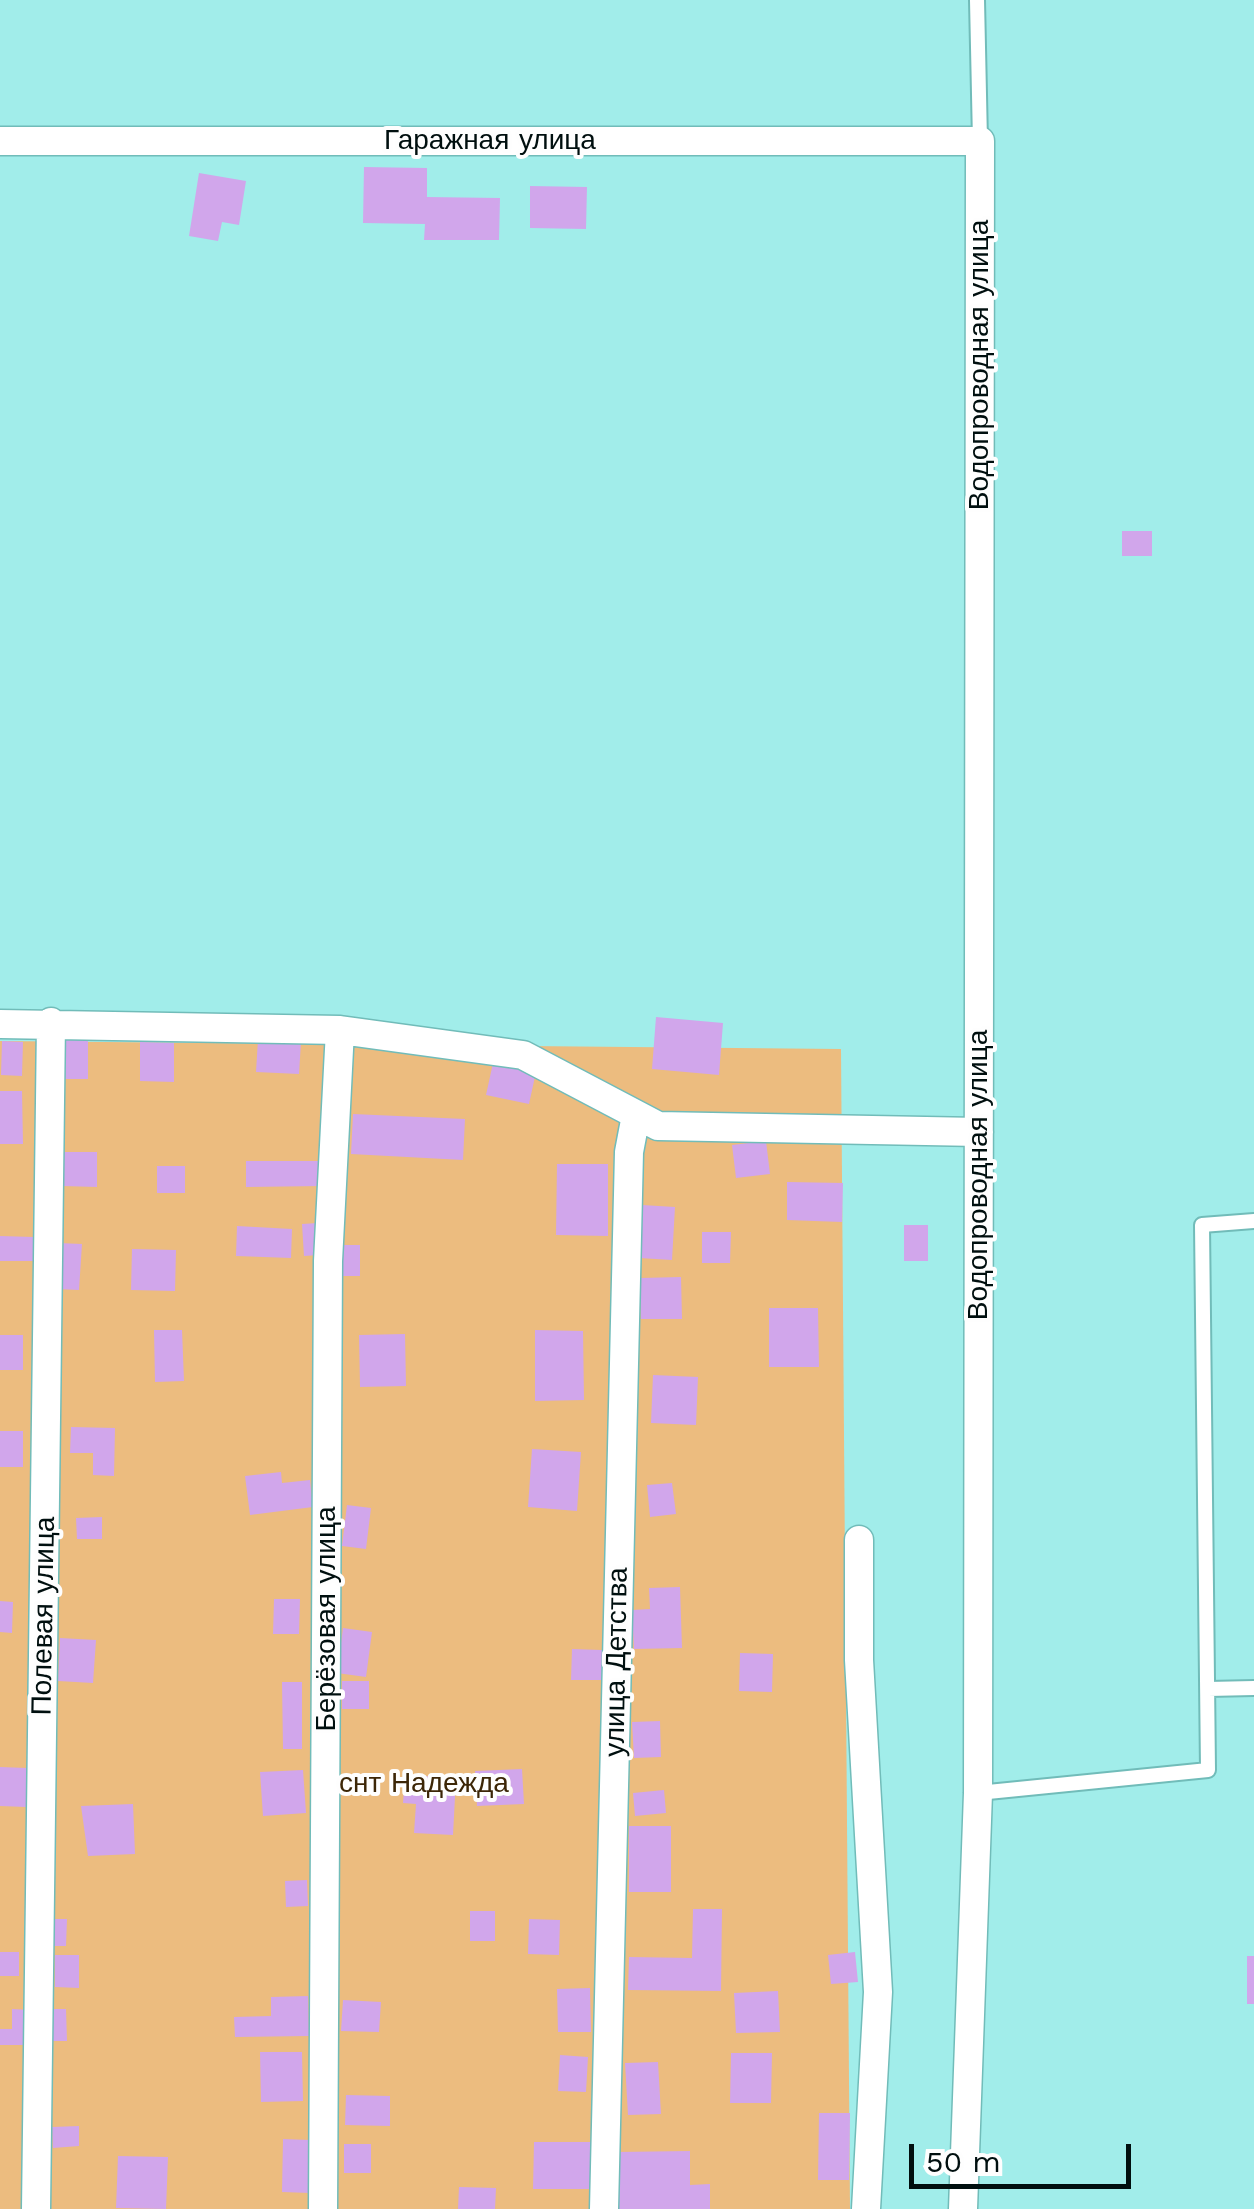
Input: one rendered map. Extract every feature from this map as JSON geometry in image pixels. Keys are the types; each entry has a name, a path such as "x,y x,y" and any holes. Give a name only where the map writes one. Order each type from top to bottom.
{"street":[{"name":"Гаражная улица","path":"0,141 980,141"},
{"name":"Водопроводная улица","path":"963,2209 978,1793 980,141"},
{"name":"Полевая улица","path":"36,2209 51,1022"},
{"path":"0,1024 340,1030 523,1055 658,1126 979,1132"},
{"name":"Берёзовая улица","path":"323,2209 328,1262 340,1030"},
{"name":"улица Детства","path":"604,2209 630,1152 636,1115"},
{"path":"859,1540 859,1660 878,1992 866,2209"}],"lane":[{"path":"977,0 980,141"},
{"path":"978,1793 1208,1770 1202,1226 1254,1221"},
{"path":"1208,1690 1254,1688"}],"green space":[{"name":"снт Надежда","path":"0,1041 841,1049 850,2209 0,2209"}],"building":[{"path":"364,167 427,168 427,197 500,198 499,240 424,240 425,224 363,223"},
{"path":"199,173 246,181 239,225 222,222 218,241 189,236"},
{"path":"530,186 587,187 586,229 530,228"},
{"path":"1122,531 1152,531 1152,556 1122,556"},
{"path":"656,1017 723,1023 719,1075 652,1069"},
{"path":"56,1035 88,1035 88,1079 56,1079"},
{"path":"258,1039 301,1042 299,1074 256,1072"},
{"path":"2,1041 23,1042 22,1076 1,1075"},
{"path":"140,1042 174,1043 174,1082 140,1081"},
{"path":"493,1063 536,1072 529,1104 486,1095"},
{"path":"0,1091 22,1091 23,1144 0,1144"},
{"path":"353,1114 465,1119 463,1160 351,1154"},
{"path":"766,1141 770,1174 736,1178 732,1145"},
{"path":"62,1152 97,1152 97,1187 62,1186"},
{"path":"246,1161 324,1161 324,1186 246,1187"},
{"path":"557,1164 608,1164 608,1236 556,1235"},
{"path":"157,1166 185,1166 185,1193 157,1193"},
{"path":"787,1182 843,1183 842,1222 787,1220"},
{"path":"642,1205 675,1207 672,1260 639,1258"},
{"path":"318,1223 319,1255 304,1256 302,1224"},
{"path":"904,1225 928,1225 928,1261 904,1261"},
{"path":"237,1226 292,1229 291,1258 236,1256"},
{"path":"702,1232 731,1232 730,1263 702,1263"},
{"path":"0,1236 34,1237 34,1261 0,1261"},
{"path":"58,1243 82,1244 79,1290 56,1289"},
{"path":"339,1245 360,1245 360,1276 339,1276"},
{"path":"132,1249 176,1250 175,1291 131,1290"},
{"path":"681,1277 682,1319 641,1319 640,1278"},
{"path":"769,1308 818,1308 819,1367 769,1367"},
{"path":"154,1330 182,1330 184,1381 155,1382"},
{"path":"535,1330 583,1331 584,1400 535,1401"},
{"path":"405,1334 406,1386 360,1387 359,1335"},
{"path":"0,1335 23,1335 23,1370 0,1370"},
{"path":"653,1375 698,1377 696,1425 651,1423"},
{"path":"71,1427 115,1428 114,1476 93,1475 93,1453 70,1453"},
{"path":"0,1431 23,1431 23,1467 0,1467"},
{"path":"532,1449 581,1452 577,1511 528,1507"},
{"path":"281,1472 282,1483 310,1480 313,1507 250,1515 245,1476"},
{"path":"672,1483 676,1514 650,1517 647,1485"},
{"path":"347,1505 371,1508 366,1549 342,1546"},
{"path":"102,1517 102,1539 77,1539 76,1518"},
{"path":"680,1587 682,1648 634,1649 632,1610 650,1609 649,1588"},
{"path":"274,1599 300,1599 299,1634 273,1634"},
{"path":"0,1601 13,1602 12,1633 0,1632"},
{"path":"343,1628 372,1632 366,1677 337,1673"},
{"path":"60,1638 96,1640 93,1683 58,1681"},
{"path":"572,1649 602,1650 602,1680 571,1680"},
{"path":"740,1653 773,1654 772,1692 739,1691"},
{"path":"342,1681 369,1681 369,1709 342,1709"},
{"path":"282,1682 302,1682 302,1749 283,1749"},
{"path":"660,1721 661,1757 634,1758 632,1722"},
{"path":"0,1767 27,1768 26,1807 0,1806"},
{"path":"522,1769 524,1804 477,1806 475,1771"},
{"path":"303,1770 306,1813 263,1816 260,1772"},
{"path":"405,1775 456,1778 453,1835 414,1833 416,1804 403,1803"},
{"path":"664,1790 666,1813 635,1816 633,1793"},
{"path":"133,1804 135,1854 88,1856 81,1806"},
{"path":"629,1826 671,1826 671,1892 629,1892"},
{"path":"307,1880 308,1906 286,1907 285,1881"},
{"path":"693,1909 722,1909 721,1991 628,1990 629,1957 692,1958"},
{"path":"470,1911 495,1911 495,1941 470,1941"},
{"path":"49,1919 67,1919 66,1946 48,1946"},
{"path":"529,1919 560,1920 559,1955 528,1954"},
{"path":"0,1952 19,1952 19,1976 0,1976"},
{"path":"855,1952 858,1982 831,1984 828,1955"},
{"path":"55,1955 79,1955 79,1988 55,1987"},
{"path":"1247,1956 1254,1956 1254,2004 1247,2004"},
{"path":"590,1988 591,2032 558,2032 557,1989"},
{"path":"778,1991 780,2032 736,2033 734,1993"},
{"path":"308,1996 309,2036 235,2037 234,2017 271,2016 271,1997"},
{"path":"343,2000 381,2002 379,2032 341,2031"},
{"path":"12,2009 31,2010 31,2045 0,2045 0,2029 12,2029"},
{"path":"48,2009 66,2009 67,2041 49,2041"},
{"path":"260,2052 302,2052 303,2101 261,2102"},
{"path":"731,2053 772,2053 771,2103 730,2103"},
{"path":"560,2055 588,2057 586,2092 558,2091"},
{"path":"658,2062 661,2114 628,2115 625,2063"},
{"path":"346,2095 390,2096 390,2126 345,2125"},
{"path":"819,2113 850,2113 849,2180 818,2180"},
{"path":"79,2126 79,2146 53,2148 52,2127"},
{"path":"283,2139 311,2140 310,2193 282,2192"},
{"path":"534,2142 596,2142 595,2189 533,2189"},
{"path":"344,2144 371,2144 371,2173 344,2173"},
{"path":"690,2151 690,2185 710,2184 710,2209 618,2209 617,2152"},
{"path":"118,2156 168,2157 166,2209 116,2208"},
{"path":"459,2187 496,2188 495,2209 458,2209"}]}
